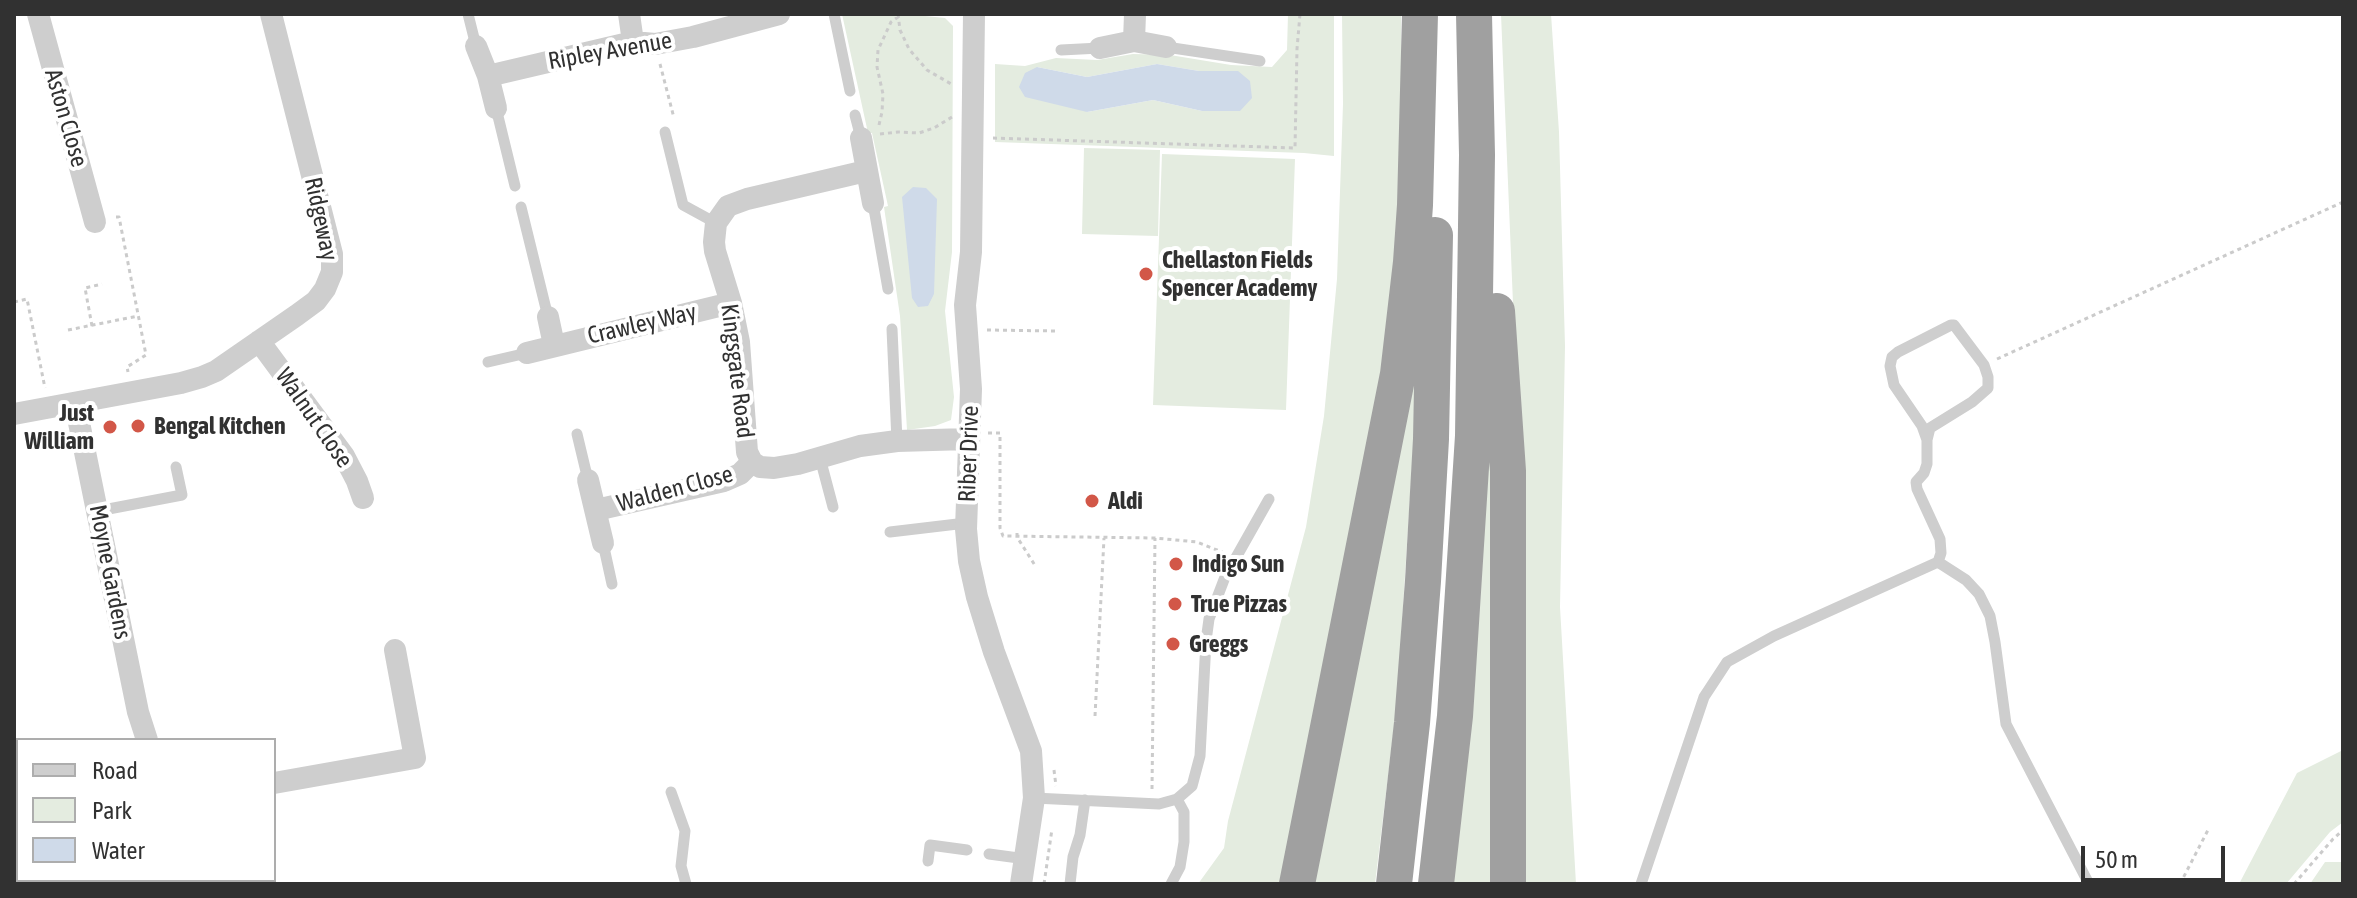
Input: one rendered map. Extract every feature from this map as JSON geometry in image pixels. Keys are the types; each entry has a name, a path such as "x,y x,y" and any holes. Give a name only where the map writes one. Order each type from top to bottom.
{"highway":[{"path":"1297,884 1398,374 1415,205 1420,14"},
{"path":"1394,884 1412,723 1431,439 1436,218 1432,14"},
{"path":"1436,884 1455,716 1473,436 1477,155 1474,14"},
{"path":"1474,14 1491,176 1508,471 1508,884"}],"street":[{"name":"Aston Close","path":"38,14 95,222"},
{"name":"Ridgeway","path":"14,414 202,377 216,371 316,301 325,289 332,272 332,254 271,14"},
{"path":"629,14 633,42"},
{"name":"Ripley Avenue","path":"488,76 633,42 655,44 693,37 779,14"},
{"name":"Riber Drive","path":"974,14 971,252 965,305 971,389 966,523 969,561 994,652 1031,751 1044,769 1045,798 1021,884"},
{"path":"1134,41 1135,14"},
{"path":"1100,48 1134,41 1166,47"},
{"path":"476,46 496,108"},
{"path":"861,138 873,203"},
{"path":"716,223 728,206 747,199 866,171"},
{"name":"Kingsgate Road","path":"716,223 715,251 739,342 747,452 752,462 760,467 774,468 860,446 897,441 968,439"},
{"name":"Crawley Way","path":"527,353 731,303"},
{"name":"Crawley Way","path":"548,317 554,345"},
{"name":"Walnut Close","path":"259,341 344,456 363,498"},
{"name":"Moyne Gardens","path":"75,403 138,712 146,738"},
{"name":"Walden Close","path":"596,510 724,481 740,474 752,462"},
{"name":"Walden Close","path":"588,480 603,543"},
{"path":"276,783 415,758 395,650"}],"lane":[{"path":"468,14 476,46"},
{"path":"834,14 850,91"},
{"path":"1166,47 1260,61"},
{"path":"1061,50 1100,48"},
{"path":"496,108 515,186"},
{"path":"855,115 861,138"},
{"path":"665,132 683,205 716,223"},
{"path":"873,203 888,289"},
{"path":"521,207 548,317"},
{"path":"1641,884 1704,697 1727,662 1774,636 1938,562 1940,539 1916,482 1927,464 1930,428 1972,402 1988,388 1984,365 1954,325 1892,357 1890,366 1894,385 1922,426 1927,440"},
{"path":"892,329 897,441"},
{"path":"488,362 527,353"},
{"path":"577,434 588,480"},
{"path":"820,458 833,507"},
{"path":"98,511 182,495 176,467"},
{"path":"1045,798 1159,804 1186,793 1196,776 1200,756 1209,619 1220,588 1269,499"},
{"path":"890,532 966,523"},
{"path":"603,543 612,584"},
{"path":"1938,562 1966,580 1979,594 1990,616 2006,724 2089,884"},
{"path":"671,792 685,831 681,866 686,884"},
{"path":"1171,884 1180,867 1184,842 1184,812 1177,799"},
{"path":"1070,884 1085,800"},
{"path":"928,861 930,845 967,850"},
{"path":"989,854 1026,859"}],"path":[{"path":"990,138 1295,148 1300,14"},
{"path":"898,15 900,30 909,49 927,70 953,85 973,86"},
{"path":"898,15 891,22 878,50 877,67 883,94 876,135 919,133 934,128 950,117 972,117"},
{"path":"1984,365 2343,202"},
{"path":"95,222 119,217 146,355 127,367 132,392"},
{"path":"92,326 85,288 102,284"},
{"path":"14,302 27,299 49,408"},
{"path":"68,330 138,316"},
{"path":"983,330 1056,331"},
{"path":"989,422 988,433 1000,433 1000,528 1003,536 1155,538 1197,542 1237,558"},
{"path":"993,528 1000,528"},
{"path":"1017,535 1036,567"},
{"path":"1095,716 1104,538"},
{"path":"1142,789 1153,789 1155,538"},
{"path":"1044,769 1048,769 1057,781"},
{"path":"1044,769 1057,781"},
{"path":"1044,884 1045,798 1057,781"},
{"path":"2180,884 2208,830"},
{"path":"2294,884 2343,830"}],"green space":[{"path":"842,14 905,14 945,18 953,26 952,252 945,311 954,397 951,420 935,426 907,430 900,316 884,207 888,206 872,133 868,133"},
{"path":"1288,14 1334,14 1334,156 995,142 995,64 1025,66 1056,58 1097,60 1133,54 1170,55 1231,65 1272,67 1287,50","holes":["1157,64 1199,71 1238,71 1202,111 1153,100 1087,112 1037,67 1087,77"]},
{"path":"1342,14 1401,14 1401,198 1383,370 1284,884 1198,884 1224,848 1228,821 1306,527 1324,416 1337,279 1343,104"},
{"path":"1501,14 1551,14 1559,132 1565,346 1560,607 1576,884 1526,884 1518,424"},
{"path":"1084,148 1160,150 1158,236 1082,234"},
{"path":"1162,154 1295,159 1286,410 1153,405"},
{"path":"1418,278 1414,434 1397,702 1375,884 1306,884"},
{"path":"1490,390 1500,884 1453,884"},
{"path":"2343,750 2343,822 2330,832 2286,884 2239,884 2297,773"},
{"path":"16,808 16,882 113,884 14,884"},
{"path":"2325,862 2341,862 2343,884 2310,884"}],"water":[{"path":"1157,64 1199,71 1238,71 1250,81 1252,98 1240,111 1202,111 1153,100 1087,112 1025,97 1019,87 1025,73 1037,67 1087,77"},
{"path":"913,187 926,188 937,199 934,294 928,306 918,307 912,298 902,197"}],"place":[{"name":"Chellaston Fields Spencer Academy","path":"1146,274"},
{"name":"Bengal Kitchen","path":"138,426"},
{"name":"Just William","path":"110,427"},
{"name":"Aldi","path":"1092,501"},
{"name":"Indigo Sun","path":"1176,564"},
{"name":"True Pizzas","path":"1175,604"},
{"name":"Greggs","path":"1173,644"}]}
